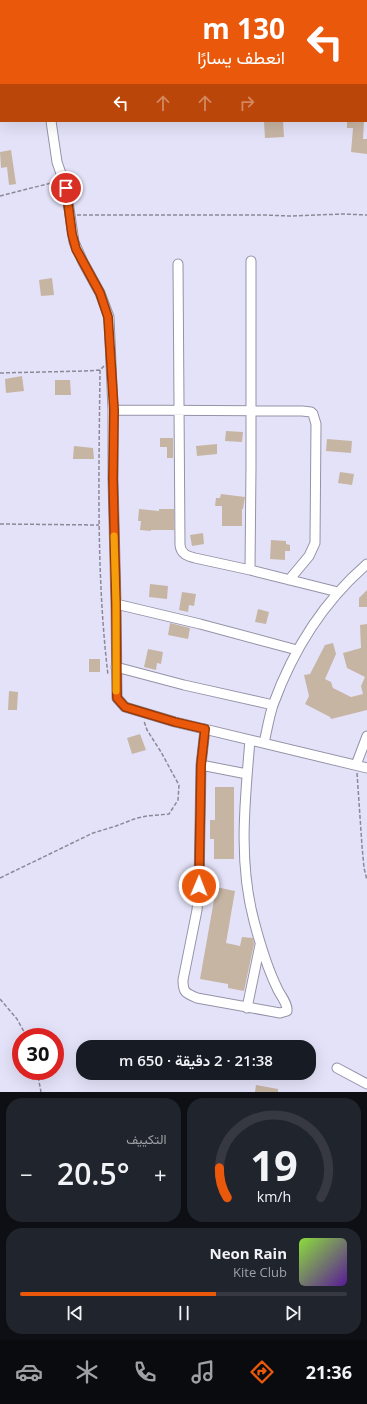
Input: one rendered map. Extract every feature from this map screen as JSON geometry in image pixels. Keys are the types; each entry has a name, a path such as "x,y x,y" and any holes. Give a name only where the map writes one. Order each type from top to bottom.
{"street":[{"path":"51,122 57,162 66,188 72,234 76,249 100,293 108,317 114,410 113,479 117,698 125,707 141,713 367,768"},
{"path":"250,570 251,261"},
{"path":"178,264 180,545 182,552 187,556 338,592"},
{"path":"114,410 307,411 313,414 316,420 315,543 309,556 289,580"},
{"path":"264,743 273,705 297,650 316,620 338,592 367,564"},
{"path":"116,604 200,624 297,650"},
{"path":"116,667 184,685 273,705"},
{"path":"205,729 201,765 199,886 197,910 183,980 183,989 186,993 196,998 248,1008 285,1013 288,1009 274,982 253,921 249,899 244,852 243,814 250,740"},
{"path":"356,765 367,736"},
{"path":"201,765 247,774"},
{"path":"248,1008 260,942"},
{"path":"337,1068 367,1084"}],"path":[{"path":"0,196 63,181"},
{"path":"70,216 85,214 144,216 265,214 290,216 343,214 367,215"},
{"path":"0,372 73,372 100,370 111,360"},
{"path":"100,370 99,525 104,639 108,677"},
{"path":"0,524 99,525"},
{"path":"0,878 93,833 147,816 164,816 173,810 178,800 179,784 147,730 141,713"},
{"path":"356,765 363,861 367,880"},
{"path":"0,999 22,1028"},
{"path":"39,1080 41,1092"}],"building":[{"path":"264,122 283,122 284,137 265,138"},
{"path":"347,122 364,122 363,139 367,139 367,154 351,152 353,128 347,128"},
{"path":"11,150 16,184 9,185 7,167 1,168 0,152"},
{"path":"52,278 54,295 41,296 39,280"},
{"path":"22,376 24,391 6,393 5,379"},
{"path":"55,380 70,380 71,395 55,395"},
{"path":"226,431 243,432 242,442 225,441"},
{"path":"160,438 173,438 173,458 167,458 167,447 160,447"},
{"path":"327,439 352,441 351,453 326,451"},
{"path":"217,444 217,454 197,456 196,446"},
{"path":"74,446 93,448 94,459 73,459"},
{"path":"340,472 354,474 352,485 338,483"},
{"path":"221,494 245,497 242,509 242,526 222,526 222,506 215,506 216,498 220,498"},
{"path":"139,509 159,511 159,509 174,509 174,530 140,530 141,521 138,521"},
{"path":"203,533 204,544 192,546 190,535"},
{"path":"271,540 286,541 286,544 290,545 290,551 285,551 285,560 270,559"},
{"path":"150,584 168,586 167,599 149,597"},
{"path":"367,590 367,607 359,607 359,598"},
{"path":"182,592 196,594 194,606 189,605 188,612 179,610"},
{"path":"258,609 269,612 266,624 255,622"},
{"path":"170,623 190,628 188,639 168,635"},
{"path":"367,624 367,710 331,719 330,717 305,704 309,696 304,675 310,674 325,645 333,643 336,654 325,679 331,682 333,688 351,697 363,694 361,686 365,677 347,668 343,653 361,648 360,625"},
{"path":"148,649 163,652 161,664 157,663 156,670 144,667"},
{"path":"89,659 100,659 100,672 89,672"},
{"path":"9,691 18,692 17,710 8,710"},
{"path":"140,734 146,750 132,754 127,738"},
{"path":"215,787 234,787 234,859 214,859 214,839 210,839 210,820 215,820"},
{"path":"211,886 235,891 226,943 240,946 242,937 253,938 254,944 244,991 228,988 228,984 200,979 214,900 209,899"},
{"path":"256,1085 278,1089 278,1092 255,1092"}],"slow traffic":[{"path":"114,536 116,691"}],"route":[{"path":"66,188 72,234 76,249 100,293 108,317 114,410 113,479 117,698 125,707 141,713 205,729 201,759 199,886"}]}
